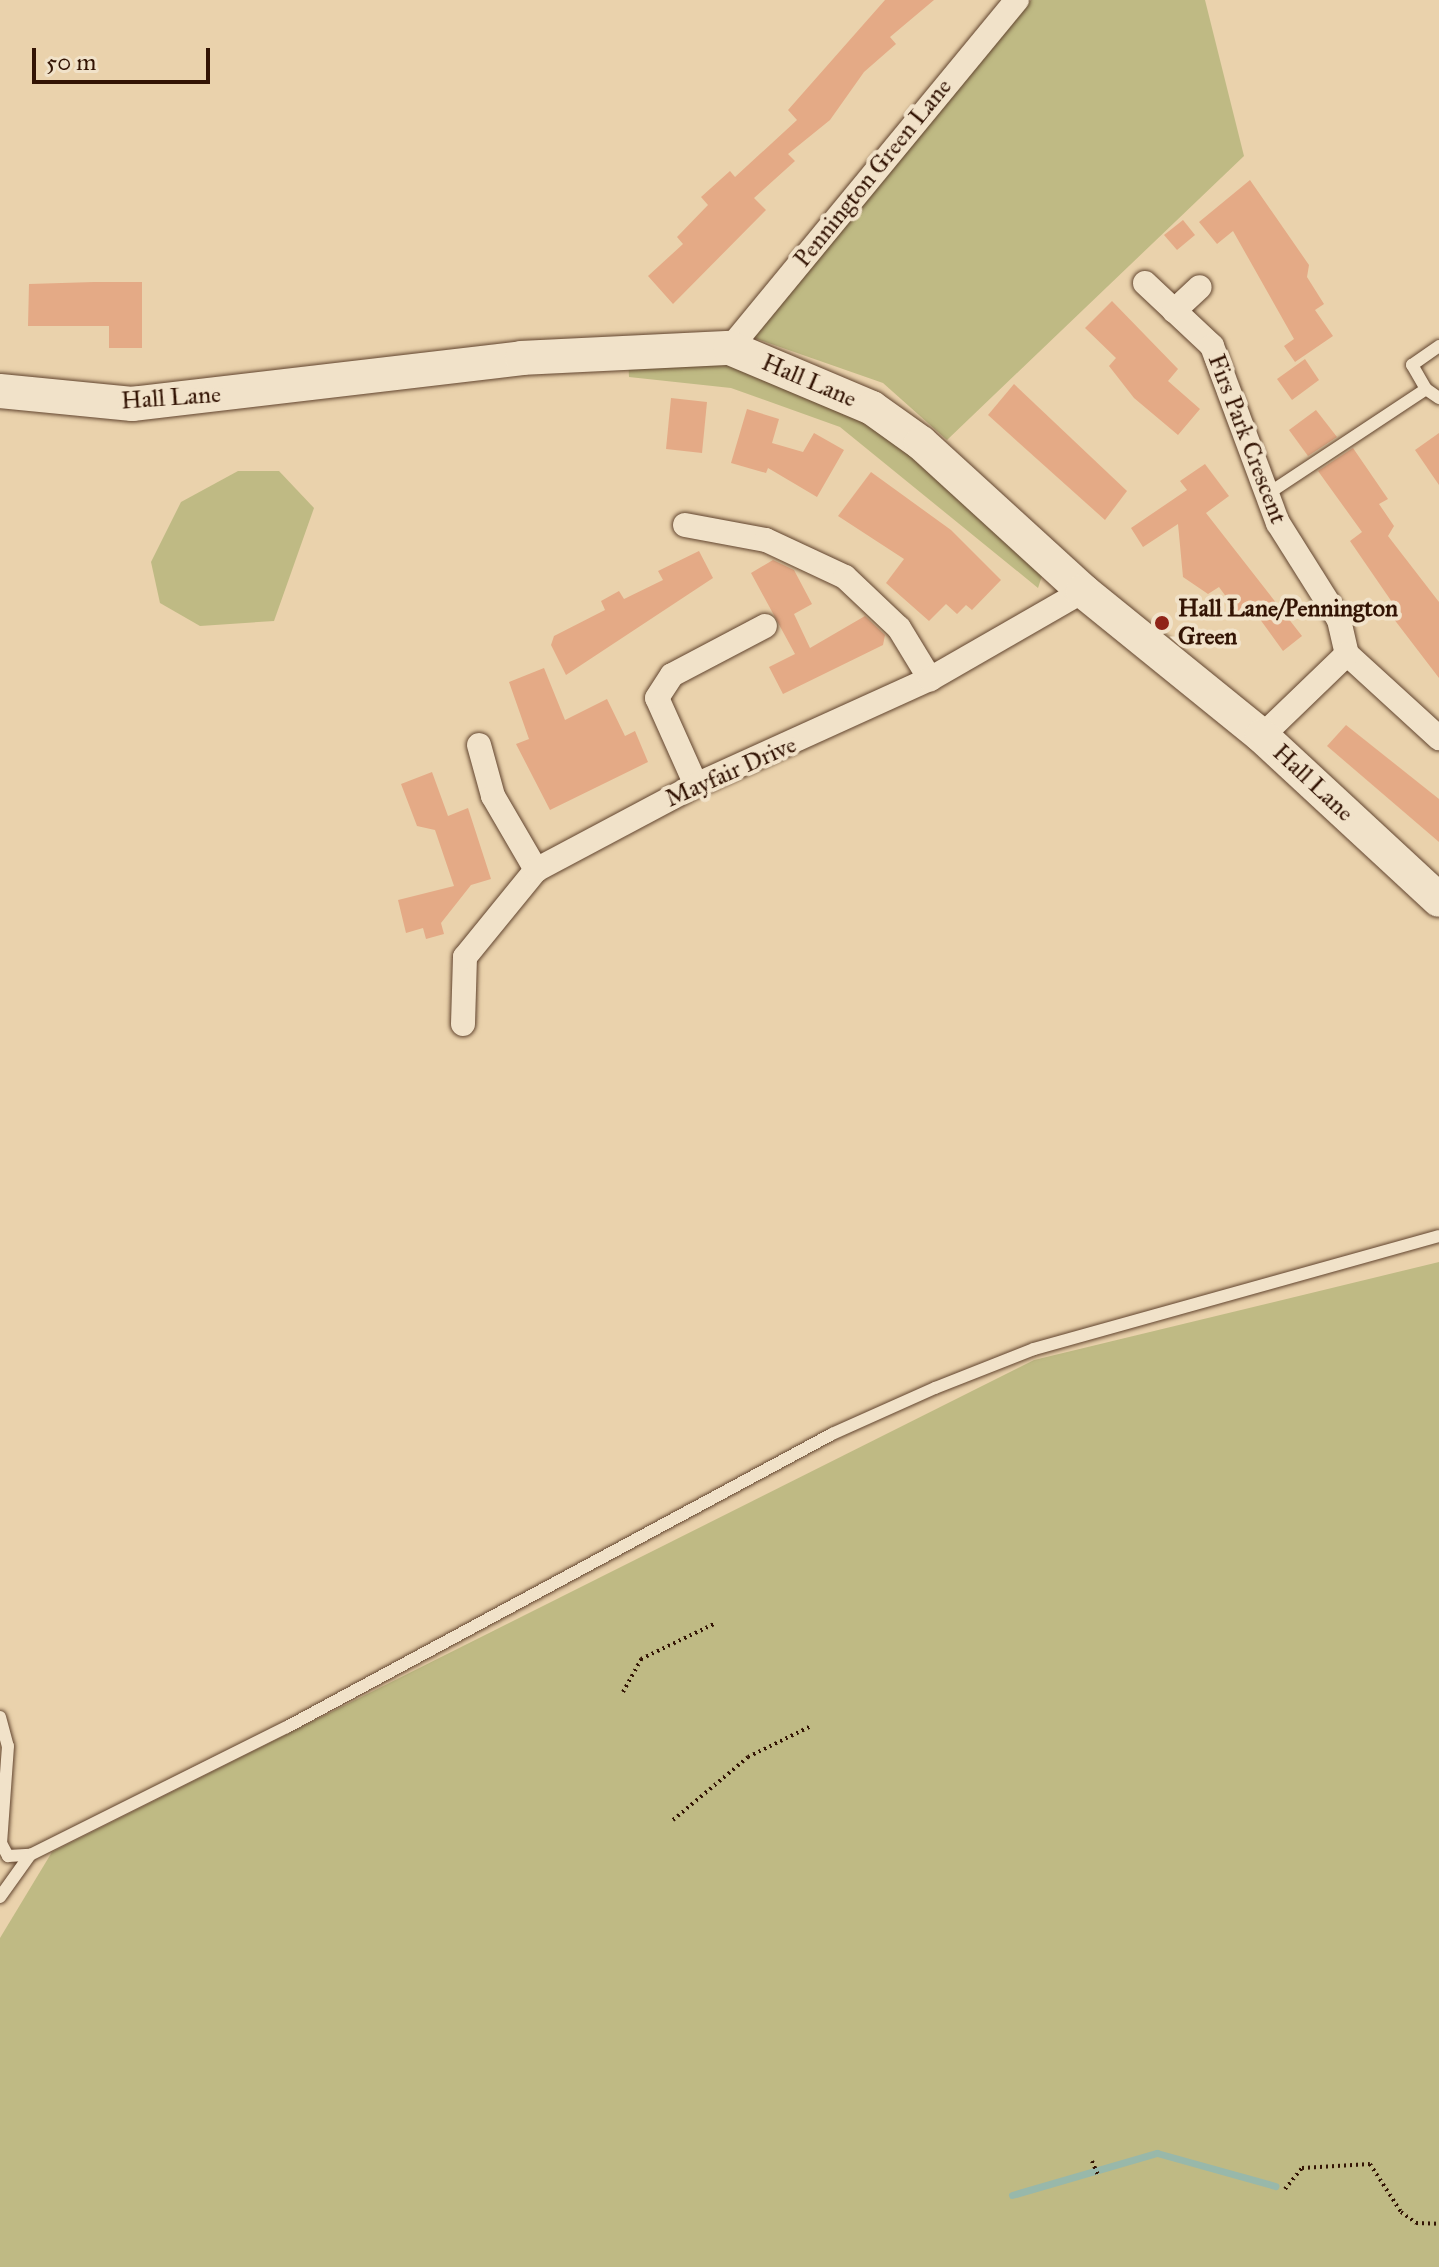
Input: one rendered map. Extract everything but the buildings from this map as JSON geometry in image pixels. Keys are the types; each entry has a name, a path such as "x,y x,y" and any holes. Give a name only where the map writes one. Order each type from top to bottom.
{"street":[{"name":"Pennington Green Lane","path":"730,348 1017,0"},
{"name":"Firs Park Crescent","path":"1145,283 1212,346 1278,523 1339,620 1347,654"},
{"path":"1174,311 1200,287"},
{"name":"Hall Lane","path":"0,391 132,404 522,358 730,348 872,408 994,505 1083,591 1262,736 1439,900"},
{"path":"685,525 766,540 845,577 899,628 930,679"},
{"name":"Mayfair Drive","path":"463,1024 465,957 536,870 696,785 930,679 1083,591"},
{"path":"696,785 657,698 672,675 765,626"},
{"path":"1262,736 1347,654 1439,738"},
{"path":"479,745 493,796 536,870"}],"lane":[{"path":"1439,346 1412,365 1426,389 1439,398"},
{"path":"1269,493 1426,389"},
{"path":"0,1717 8,1746 1,1843 8,1856 30,1855 287,1727 832,1434 935,1388 1034,1349 1439,1236"},
{"path":"0,1897 30,1855"}],"path":[{"path":"623,1692 641,1659 716,1623"},
{"path":"673,1820 729,1770 811,1726"},
{"path":"1092,2161 1098,2175"},
{"path":"1285,2189 1302,2168 1370,2164 1401,2212 1416,2223 1439,2224"}],"shaded area":[{"path":"1031,0 1205,0 1244,156 947,440 883,383 754,338"},
{"path":"628,359 730,365 810,388 895,439 1043,573 1038,588 840,427 731,388 629,377"},
{"path":"238,471 279,471 314,508 274,621 200,626 160,603 151,562 181,502"},
{"path":"1439,1262 1439,2267 0,2267 0,1938 52,1852 1034,1360"}],"waterway":[{"path":"1012,2195 1157,2153 1275,2186"}],"place":[{"name":"Hall Lane/Pennington Green","path":"1162,623"}]}
